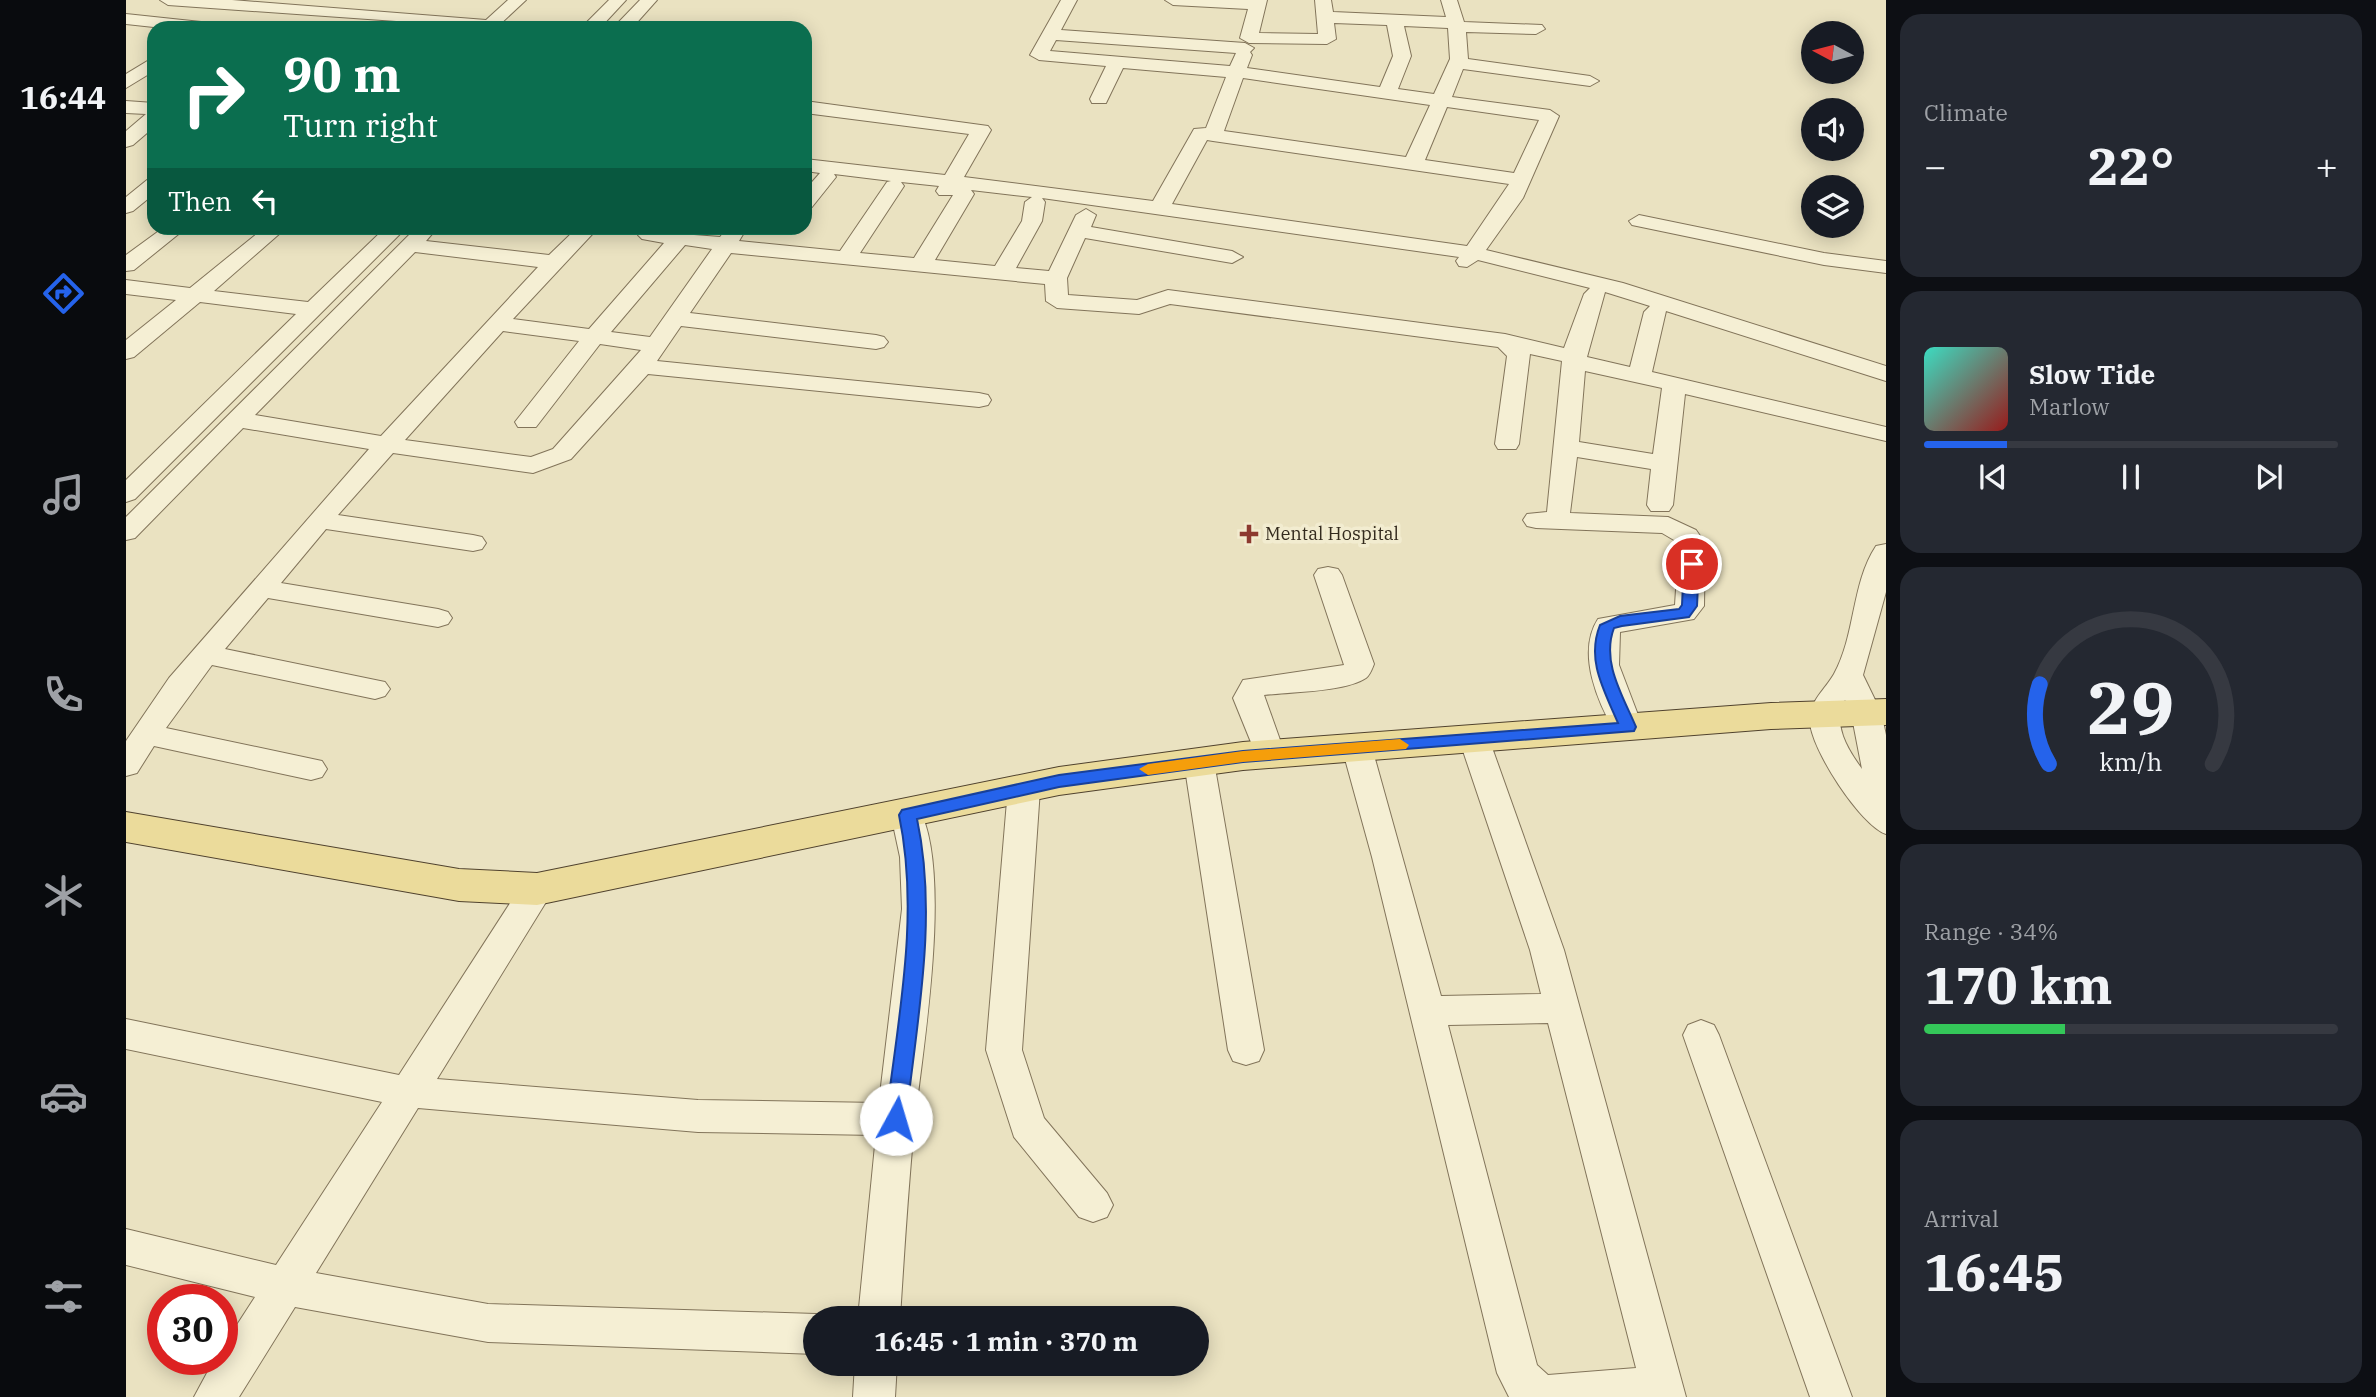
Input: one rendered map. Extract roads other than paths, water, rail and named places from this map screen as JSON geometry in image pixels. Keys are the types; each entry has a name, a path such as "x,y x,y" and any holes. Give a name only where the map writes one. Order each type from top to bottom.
{"main road":[{"path":"126,849 309,881 508,909 531,899 910,827 1024,800 1201,772 1477,748 1877,725"},
{"path":"1477,748 1628,727 1827,727"},
{"path":"1201,772 1270,754 1360,757"},
{"path":"126,827 531,899"}],"street":[{"path":"168,0 231,2 341,13 379,21"},
{"path":"494,21 518,0"},
{"path":"597,21 618,0"},
{"path":"629,21 649,0"},
{"path":"1069,0 1039,55 1236,72 1550,116 1513,198 1471,257"},
{"path":"1173,0 1258,3 1247,43 1213,135"},
{"path":"1413,164 1457,63 1457,25 1449,0"},
{"path":"208,21 231,2"},
{"path":"264,21 281,8"},
{"path":"1050,34 1247,43 1327,39 1323,8 1394,20 1536,29"},
{"path":"330,21 341,13"},
{"path":"126,19 147,22"},
{"path":"1387,93 1402,57 1394,20"},
{"path":"1099,99 1117,62"},
{"path":"1457,63 1590,81"},
{"path":"126,83 147,67"},
{"path":"126,98 147,100"},
{"path":"126,107 147,108"},
{"path":"812,108 981,130 920,266"},
{"path":"126,141 147,123"},
{"path":"1160,207 1201,133 1521,180"},
{"path":"812,166 1035,202 1160,207 1471,257 1615,288 1886,374"},
{"path":"815,176 1091,204 1471,257 1886,383"},
{"path":"845,259 894,186"},
{"path":"126,207 147,190"},
{"path":"1002,273 1032,222 1035,202"},
{"path":"1091,204 1056,278 1057,301 1139,307 1168,296 1505,341 1639,376 1886,434"},
{"path":"1639,221 1824,259 1886,267"},
{"path":"1079,231 1232,257"},
{"path":"126,265 167,235"},
{"path":"126,352 268,235"},
{"path":"126,765 179,685 319,520 496,323 581,235"},
{"path":"649,235 679,239 730,239 767,251 1056,278"},
{"path":"767,251 780,235"},
{"path":"126,532 235,419 402,236"},
{"path":"126,494 313,309 402,236 554,262"},
{"path":"527,422 594,337 679,239"},
{"path":"235,419 387,445 534,465 562,454 576,441 592,418 649,355 730,239"},
{"path":"126,287 313,309"},
{"path":"1595,294 1575,359 1565,447 1547,515 1668,525 1687,536 1692,543 1690,606 1684,613 1620,621 1608,625 1603,638 1602,667 1628,727"},
{"path":"1639,376 1655,312"},
{"path":"675,318 876,342"},
{"path":"496,323 594,337 649,355 979,400"},
{"path":"1505,341 1518,355 1507,444"},
{"path":"1660,505 1674,384"},
{"path":"1565,447 1665,464"},
{"path":"319,520 473,542"},
{"path":"1886,552 1879,566 1848,676 1832,694 1827,727 1844,767 1886,822"},
{"path":"1270,754 1248,698 1253,687 1346,675 1357,671 1359,664 1328,575"},
{"path":"261,588 438,618"},
{"path":"205,654 375,689"},
{"path":"1848,676 1877,725 1886,810"},
{"path":"146,734 311,769"},
{"path":"1360,757 1518,1373 1530,1391 1548,1396 1664,1392 1547,950 1477,748"},
{"path":"1201,772 1246,1050"},
{"path":"1024,800 1004,1050 1027,1126 1093,1205"},
{"path":"880,1306 896,1119 919,909 910,827"},
{"path":"215,1397 531,899"},
{"path":"1426,1011 1562,1008"},
{"path":"126,1034 409,1092 698,1116 896,1119"},
{"path":"1701,1035 1798,1298 1831,1397"},
{"path":"126,1247 285,1286 488,1323 803,1334"},
{"path":"874,1397 875,1376"}],"place":[{"name":"Mental Hospital","path":"1249,534"}]}
